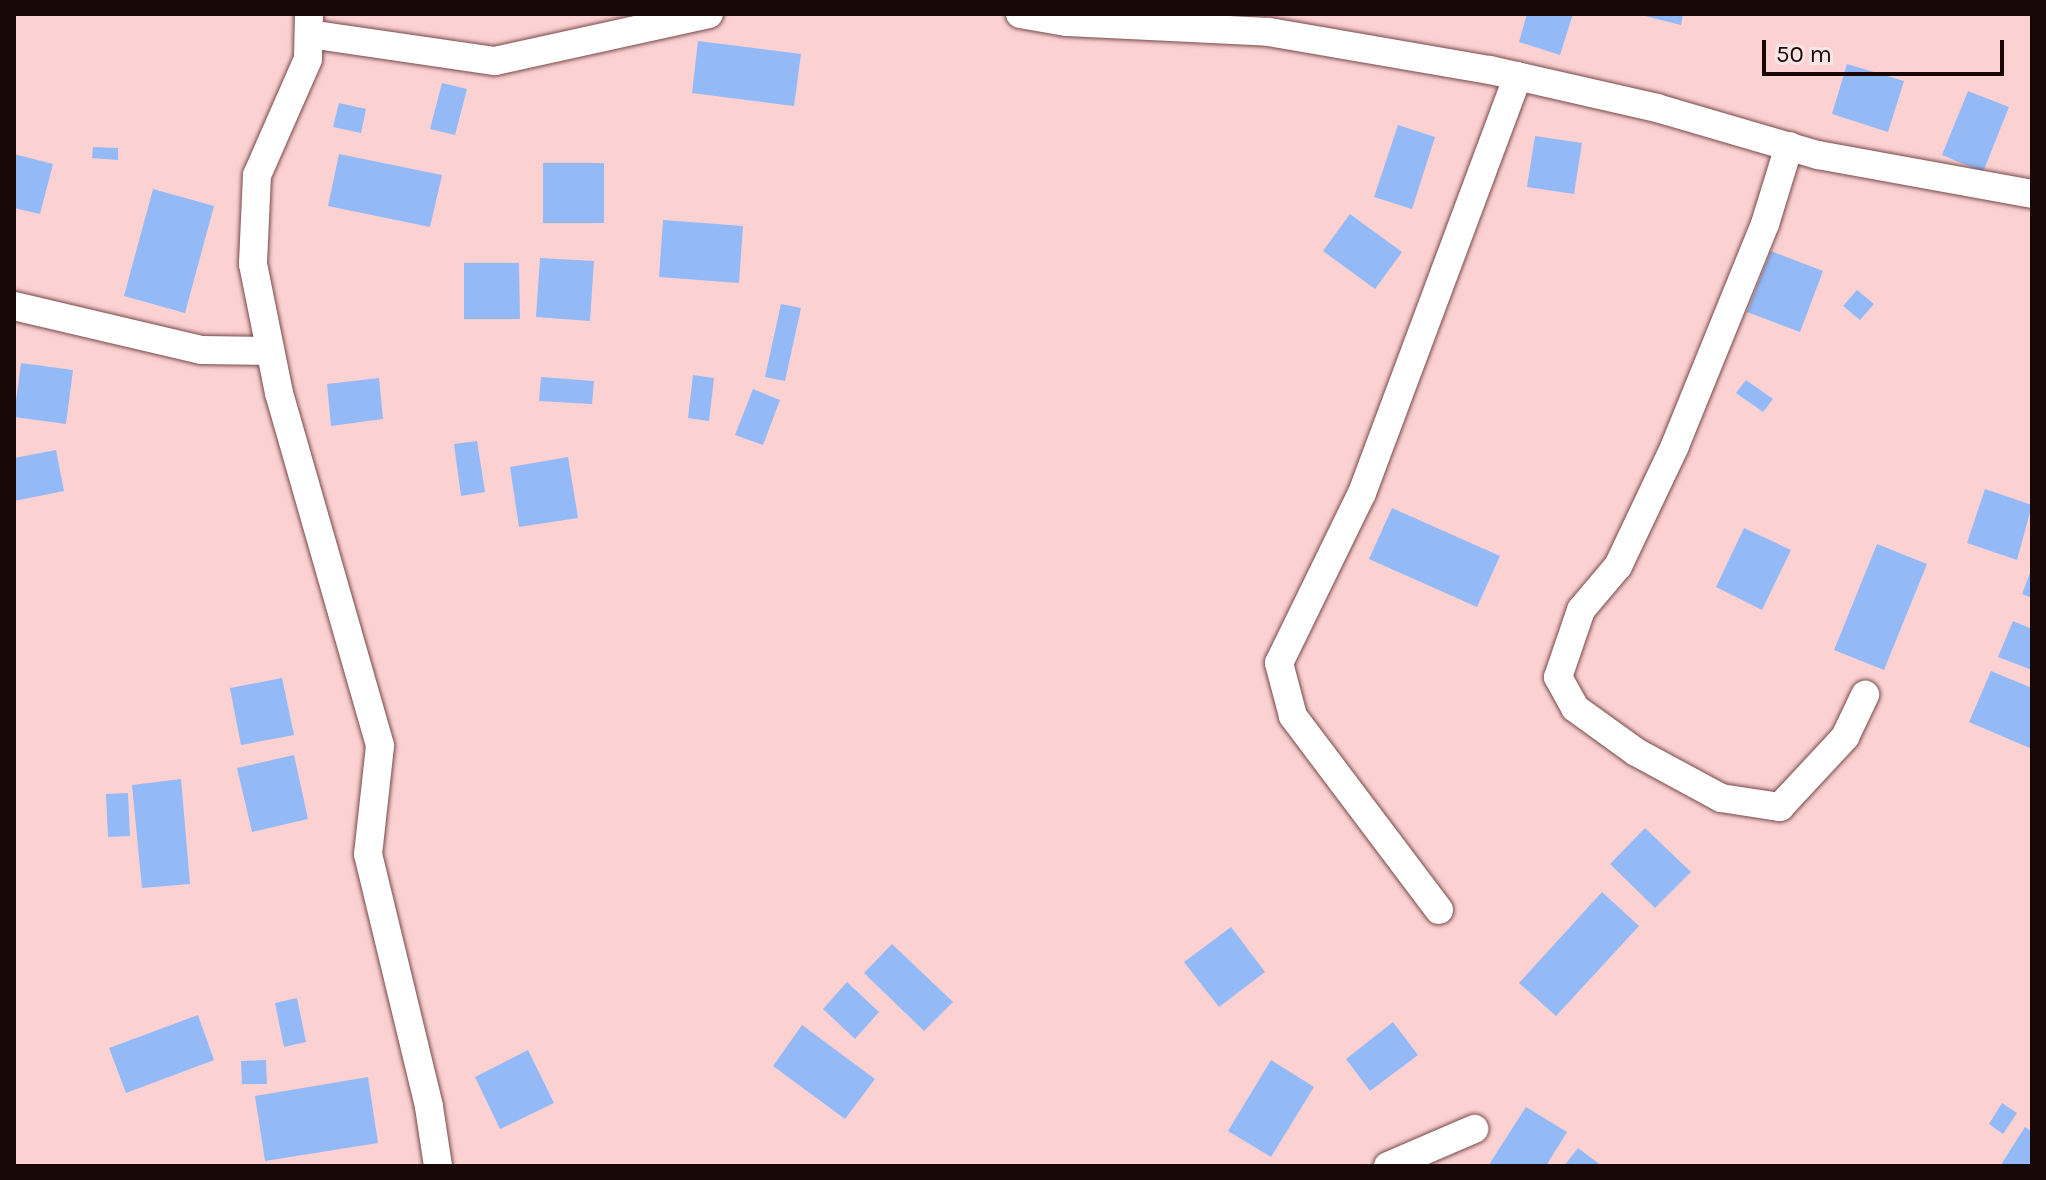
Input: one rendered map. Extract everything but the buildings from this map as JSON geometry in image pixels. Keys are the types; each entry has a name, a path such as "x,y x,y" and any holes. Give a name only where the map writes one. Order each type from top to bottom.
{"street":[{"path":"438,1166 368,854 380,746 340,621 270,351 253,264 257,175 308,59 309,24 495,61 709,14"},
{"path":"1020,14 1269,32 1518,76 1657,108 1789,146 2032,194"},
{"path":"1439,910 1351,800 1293,716 1279,663 1362,493 1518,76"},
{"path":"1789,146 1765,224 1675,446 1618,566 1581,610 1558,677 1575,708 1636,752 1721,798 1780,807 1845,737 1865,695"},
{"path":"14,306 202,350 270,351"},
{"path":"1388,1166 1474,1129"}]}
